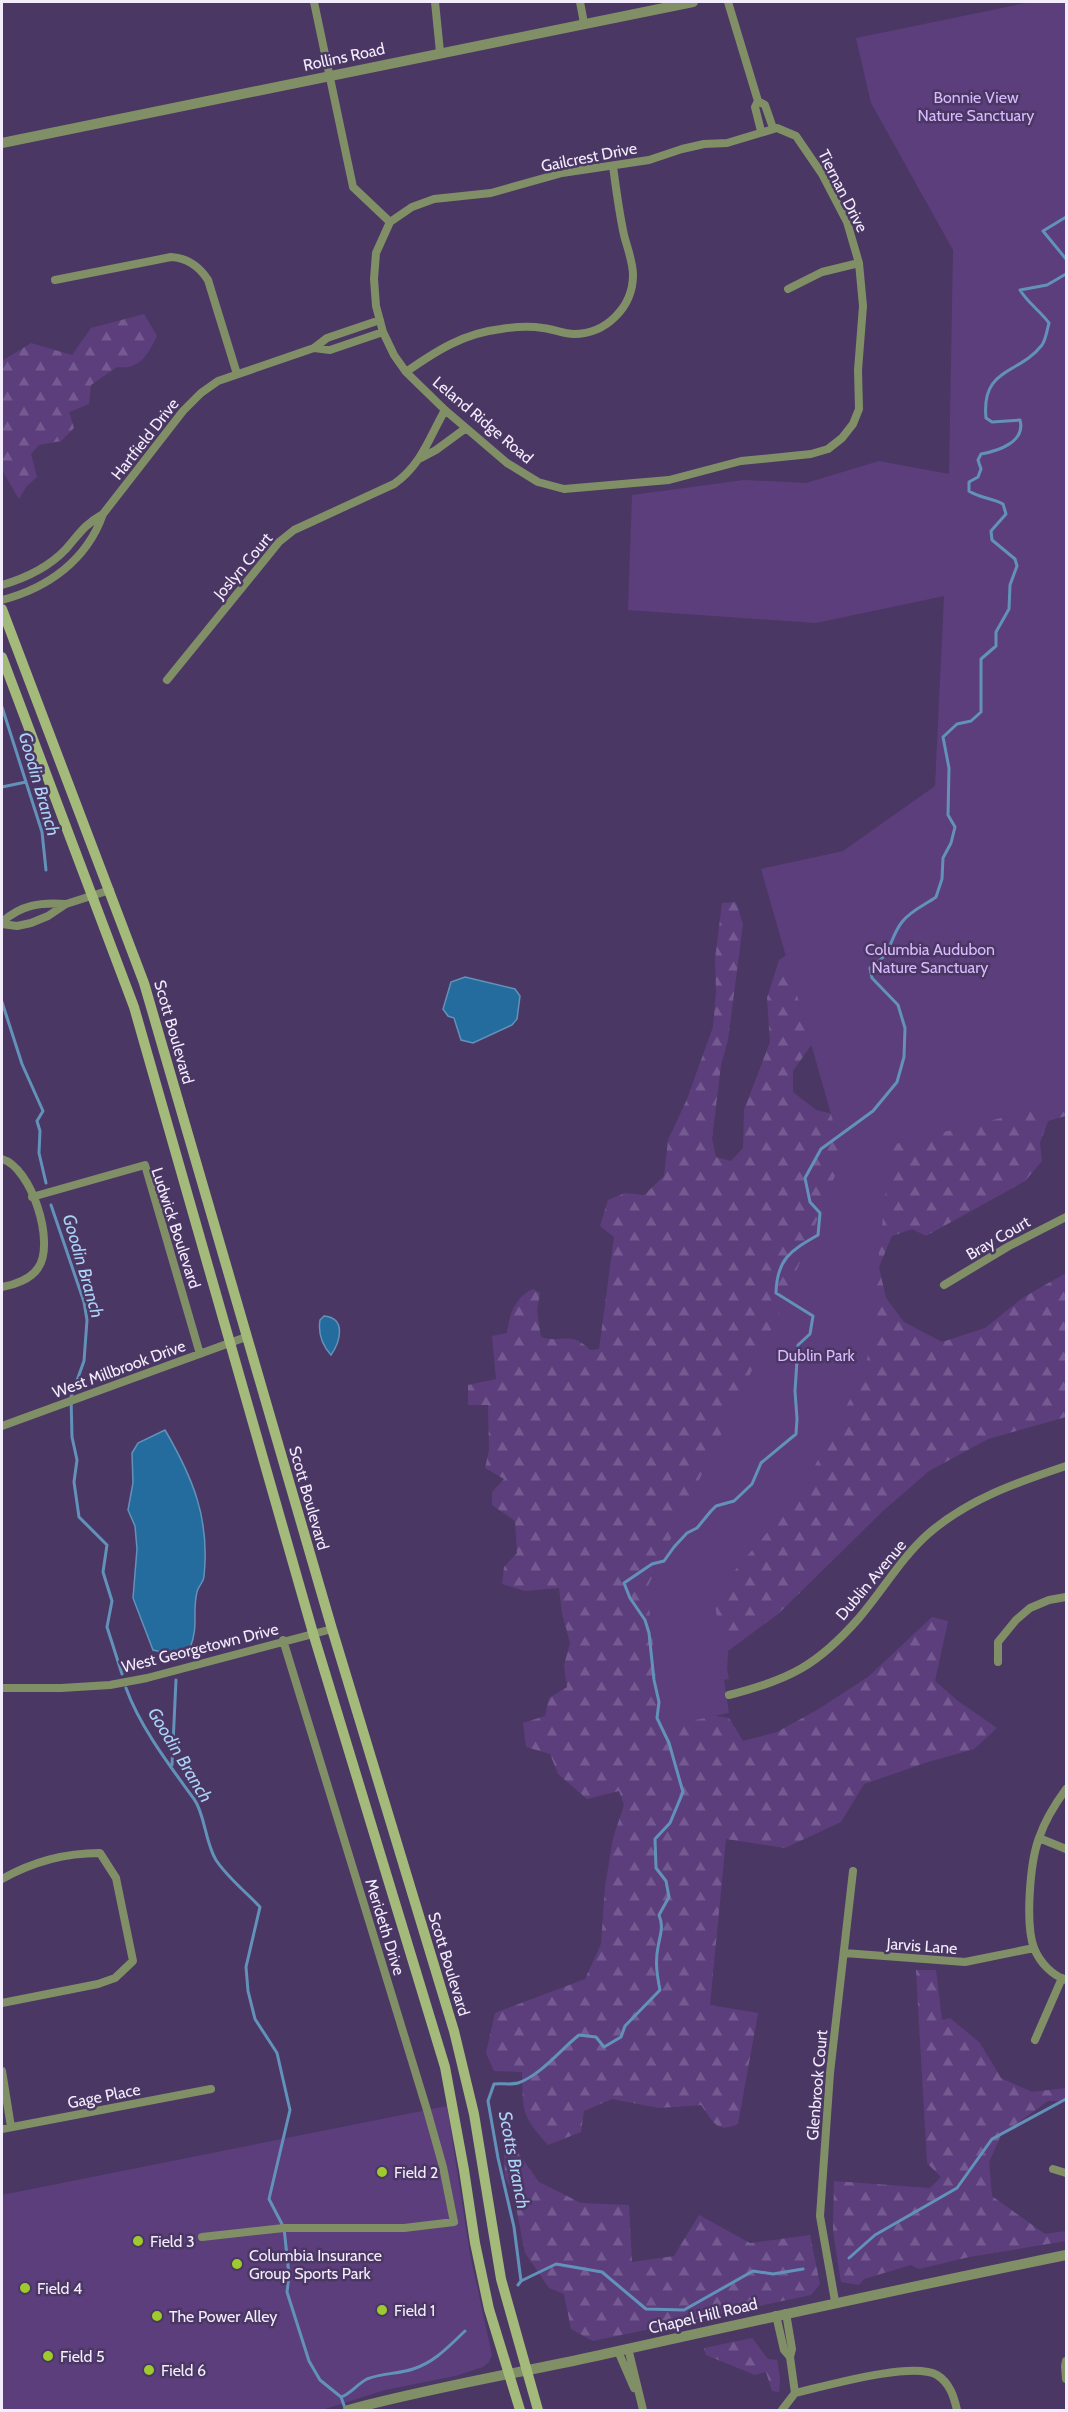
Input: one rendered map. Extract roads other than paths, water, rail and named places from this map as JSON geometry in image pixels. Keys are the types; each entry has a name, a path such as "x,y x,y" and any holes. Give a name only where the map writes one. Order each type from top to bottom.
{"main road":[{"name":"Scott Boulevard","path":"2,609 144,983 332,1629 454,2031 474,2114 501,2279 538,2410"},
{"name":"Scott Boulevard","path":"2,657 134,1006 313,1633 445,2067 475,2243 489,2309 520,2410"}],"street":[{"path":"314,2 353,187 390,222"},
{"path":"435,2 440,52"},
{"path":"580,2 584,23"},
{"name":"Rollins Road","path":"2,143 693,2"},
{"path":"728,2 758,101 765,105 772,128 761,131 755,107 758,101"},
{"name":"Tiernan Drive","path":"772,128 788,131 804,145 847,222 859,263 863,306 858,370 859,409 853,424 842,438"},
{"name":"Gailcrest Drive","path":"390,222 412,207 434,199 491,193 562,173 649,160 704,144 727,142 761,131"},
{"path":"406,372 442,346 468,337 501,329 539,327 574,334 595,330 610,322 624,308 631,291 633,274 618,206 613,166"},
{"name":"Leland Ridge Road","path":"390,222 376,253 374,279 376,306 383,332 394,356 406,372 445,410 507,463 538,482 564,489 669,480 741,461 812,454 828,449 842,438"},
{"path":"55,280 171,257 181,257 192,262 201,269 208,280 237,374"},
{"path":"788,289 822,272 859,263"},
{"name":"Hartfield Drive","path":"2,600 33,590 54,579 87,546 98,530 103,514 183,411 201,393 218,381 314,348 327,338 380,320"},
{"name":"Hartfield Drive","path":"314,348 330,350 383,332"},
{"name":"Joslyn Court","path":"167,680 279,542 294,530 394,484 408,473 421,458 445,410"},
{"name":"Joslyn Court","path":"421,458 466,428"},
{"name":"Hartfield Drive","path":"2,585 39,572 66,549 87,523 103,514"},
{"path":"2,923 17,926 31,922 48,916 66,904 110,890"},
{"path":"2,923 15,910 42,902 66,904"},
{"path":"2,1159 17,1167 26,1180 44,1230 45,1246 42,1260 30,1276 2,1287"},
{"name":"Ludwick Boulevard","path":"33,1197 145,1165 200,1354"},
{"name":"Bray Court","path":"944,1285 1009,1246 1066,1217"},
{"name":"West Millbrook Drive","path":"2,1426 246,1337"},
{"name":"Dublin Avenue","path":"729,1695 788,1677 820,1658 859,1618 904,1558 929,1533 956,1513 986,1496 1066,1466"},
{"path":"998,1662 999,1642 1016,1620 1030,1608 1048,1600 1066,1597"},
{"name":"West Georgetown Drive","path":"2,1688 110,1685 147,1678 283,1640 332,1629"},
{"name":"Merideth Drive","path":"202,2237 273,2229 404,2228 454,2222 443,2167 427,2110 283,1640"},
{"path":"1035,2040 1064,1979 1045,1966 1034,1948 1030,1884 1039,1838 1050,1813 1066,1789"},
{"path":"1039,1838 1066,1849"},
{"path":"2,1880 53,1858 77,1853 100,1853 116,1878 133,1961 116,1978 98,1984 2,2003"},
{"name":"Glenbrook Court","path":"835,2301 820,2216 830,2073 853,1871"},
{"name":"Jarvis Lane","path":"844,1953 965,1962 1034,1948"},
{"path":"2,2071 11,2127"},
{"name":"Gage Place","path":"2,2129 212,2089"},
{"path":"1053,2169 1066,2173"},
{"name":"Chapel Hill Road","path":"348,2410 396,2397 623,2350 835,2301 1066,2255"},
{"path":"781,2314 792,2349 790,2357 795,2393"},
{"path":"623,2350 643,2410"},
{"path":"1066,2361 1066,2379"},
{"path":"782,2410 795,2393 904,2371 924,2370 938,2376 949,2386 957,2410"}],"water":[{"path":"465,977 515,989 520,996 517,1019 512,1025 473,1043 461,1040 454,1018 448,1016 443,1009 451,982"},
{"path":"324,1316 336,1321 340,1331 331,1355 320,1334 320,1320"},
{"path":"165,1430 184,1465 197,1500 202,1517 205,1555 204,1578 196,1599 193,1640 190,1648 171,1654 153,1650 133,1598 137,1549 135,1526 128,1510 133,1483 132,1453 138,1443"}],"waterway":[{"name":"Scotts Branch","path":"1066,217 1043,231 1066,259"},
{"name":"Scotts Branch","path":"518,2285 521,2281 514,2227 488,2101 494,2084 515,2084 535,2074 579,2035 596,2037 604,2047 621,2037 625,2026 660,1990 657,1974 661,1927 659,1915 669,1897 666,1881 656,1868 655,1839 670,1823 683,1792 669,1743 657,1718 659,1702 649,1633 645,1620 630,1598 624,1583 652,1564 664,1561 687,1533 697,1528 716,1506 734,1501 752,1484 761,1463 796,1434 795,1391 798,1345 810,1334 813,1316 776,1293 779,1272 782,1264 793,1251 818,1235 820,1213 810,1202 805,1178 821,1149 873,1111 897,1082 904,1057 905,1028 898,1005 872,978 870,968 887,952 906,918 936,897 942,879 943,858 951,843 955,827 948,815 949,768 943,737 957,724 971,721 981,712 981,659 996,646 996,632 1009,609 1010,585 1017,566 1015,559 992,540 991,531 1006,514 1003,504 969,491 969,482 978,477 981,469 978,460 981,454 995,451 1009,444 1015,440 1021,428 1020,420 992,422 986,418 989,389 995,380 1033,355 1042,345 1049,323 1020,290 1047,285 1066,274"},
{"name":"Goodin Branch","path":"2,707 42,832 46,870"},
{"path":"2,787 26,782"},
{"name":"Goodin Branch","path":"2,1002 22,1064 43,1111 37,1121 40,1131 39,1153 46,1183"},
{"name":"Goodin Branch","path":"51,1205 84,1302 87,1320 84,1361 71,1397 72,1437 77,1460 74,1482 79,1517 107,1545 103,1572 112,1601 107,1627 122,1674"},
{"path":"171,1654 173,1658"},
{"path":"172,1765 176,1680"},
{"name":"Goodin Branch","path":"126,1688 147,1732 198,1805 209,1845 216,1860 260,1907 246,1967 248,1991 255,2019 277,2053 290,2110 269,2199 284,2228 289,2275 287,2292 309,2361 320,2380 341,2397"},
{"path":"849,2258 875,2235 957,2188 992,2139 1066,2099"},
{"path":"521,2281 556,2264 602,2272 646,2309 684,2310 753,2271 773,2274 803,2269"},
{"name":"Scotts Branch","path":"345,2408 341,2397 363,2381 421,2366 441,2353 465,2331"}],"place":[{"name":"Field 2","path":"382,2172"},
{"name":"Field 3","path":"138,2241"},
{"name":"Columbia Insurance Group Sports Park","path":"237,2264"},
{"name":"Field 4","path":"25,2288"},
{"name":"Field 1","path":"382,2310"},
{"name":"The Power Alley","path":"157,2316"},
{"name":"Field 5","path":"48,2356"},
{"name":"Field 6","path":"149,2370"}],"park label":[{"name":"Bonnie View Nature Sanctuary","path":"976,106"},
{"name":"Columbia Audubon Nature Sanctuary","path":"930,958"},
{"name":"Dublin Park","path":"816,1355"}]}
